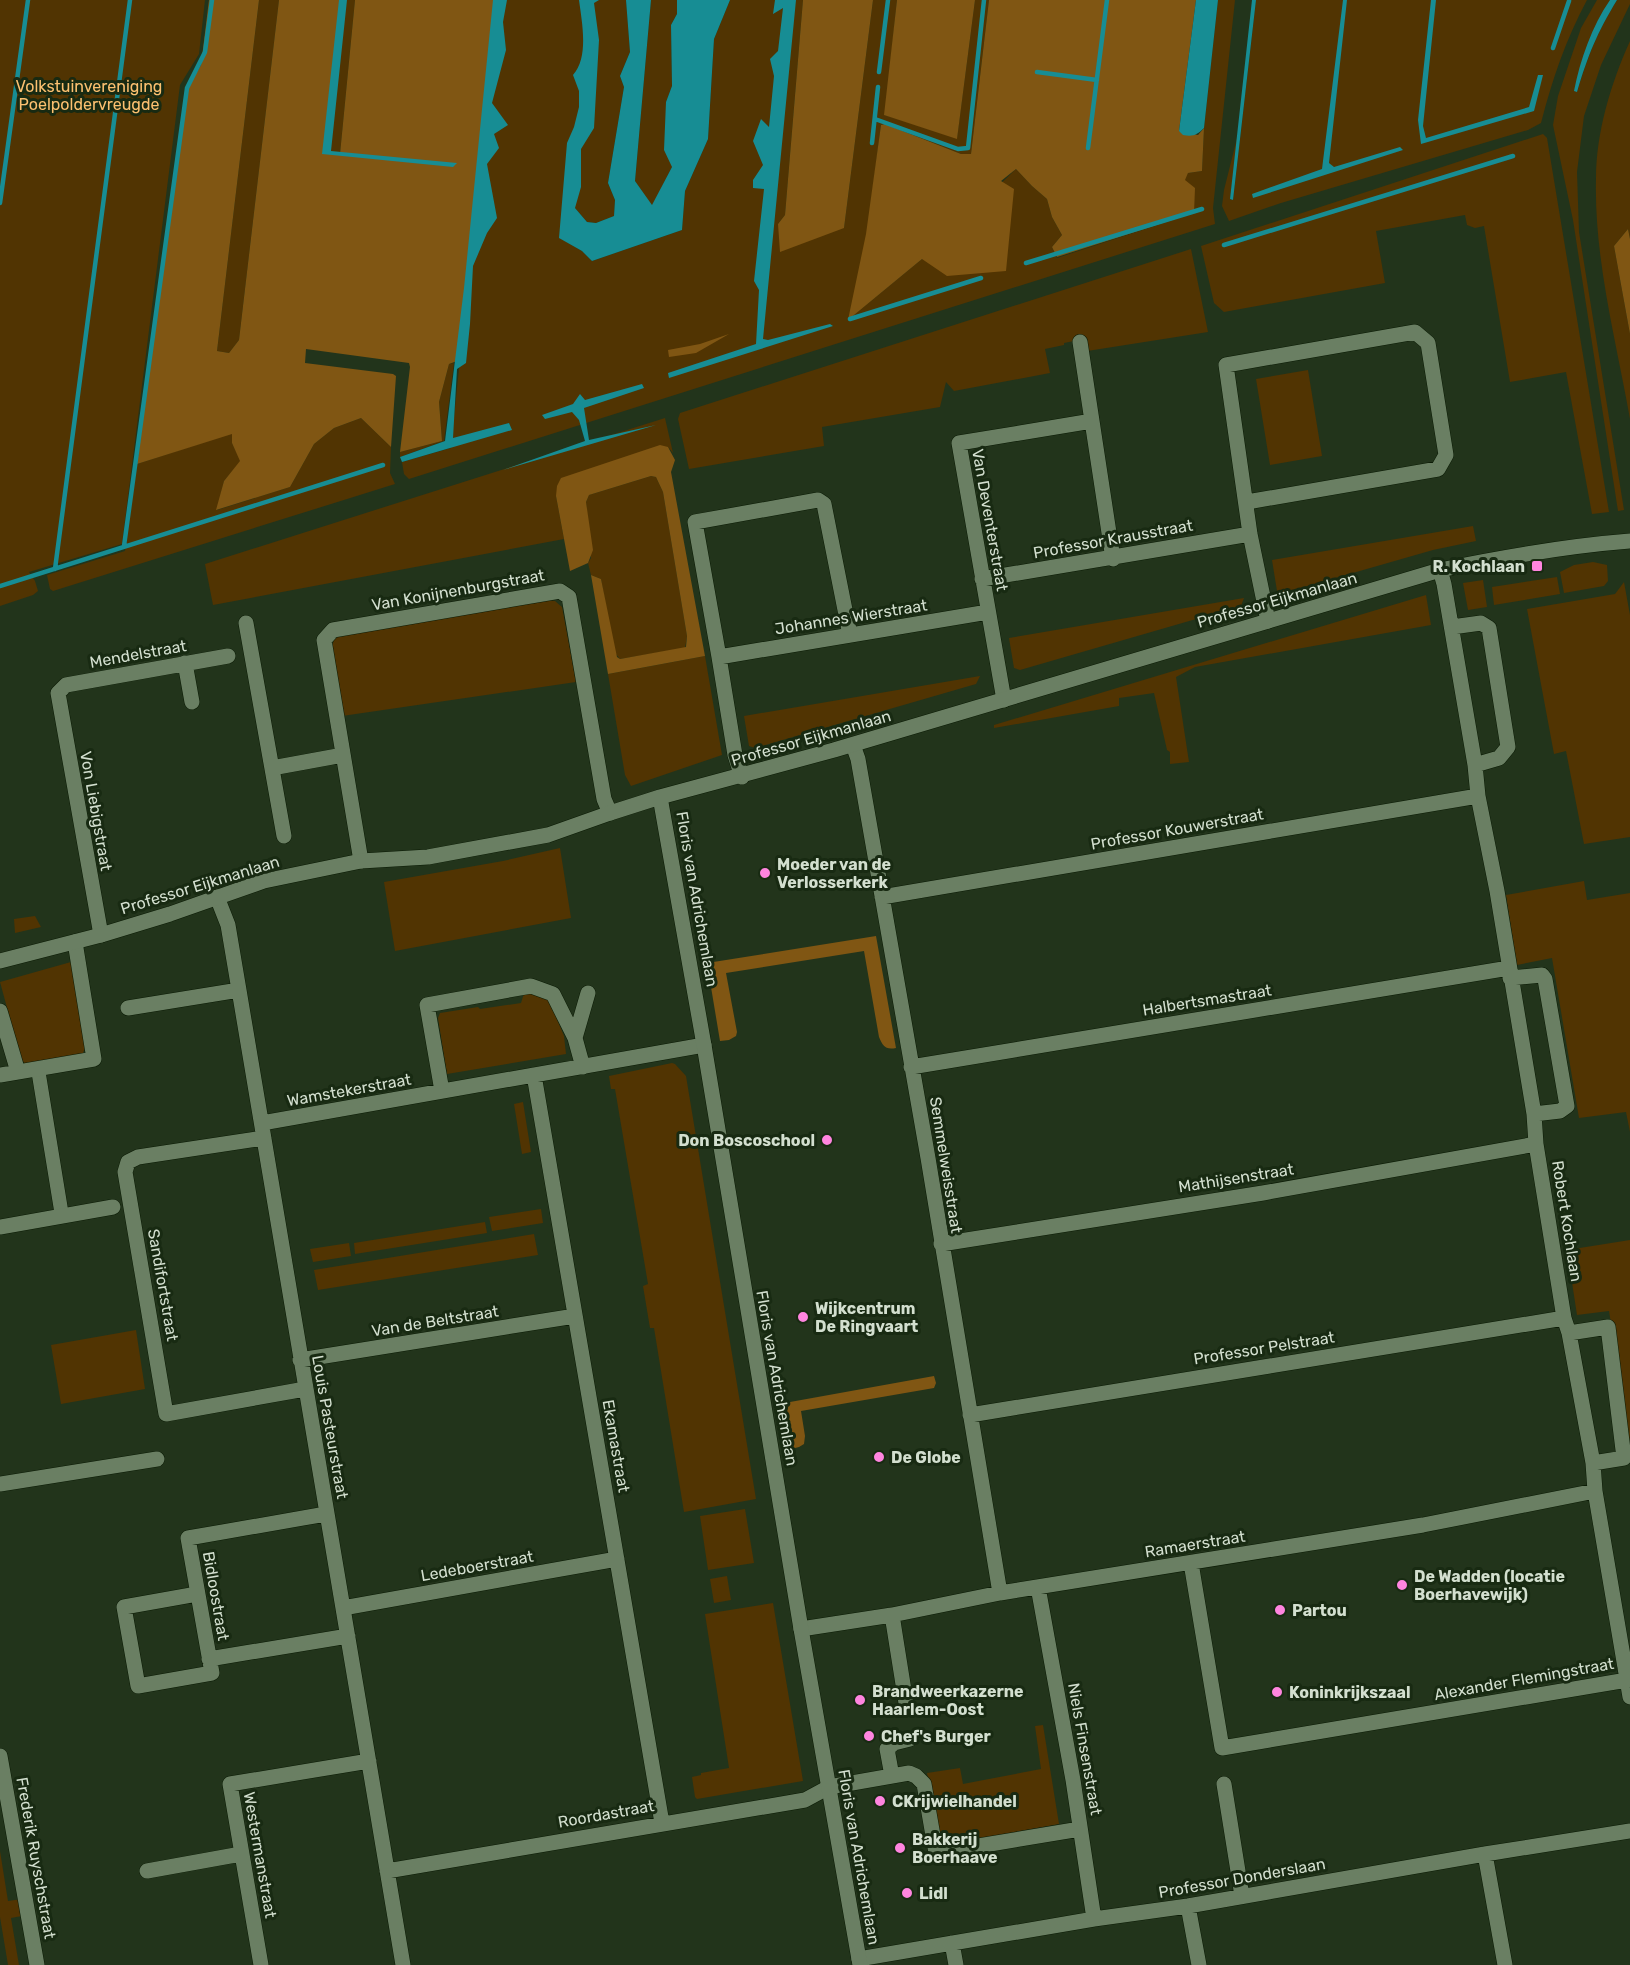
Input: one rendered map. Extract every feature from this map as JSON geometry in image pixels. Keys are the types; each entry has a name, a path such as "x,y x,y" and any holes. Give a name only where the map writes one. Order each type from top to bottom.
{"street":[{"path":"1246,502 1438,469 1446,455 1428,344 1415,332 1226,365 1250,534 1268,621"},
{"path":"1080,342 1113,559"},
{"name":"Van Deventerstraat","path":"1004,700 959,443 1092,421"},
{"path":"741,777 735,755 695,522 818,500 824,504 850,635"},
{"name":"Professor Krausstraat","path":"982,579 1113,559 1250,534"},
{"name":"Professor Eijkmanlaan","path":"0,960 101,935 264,881 361,861 428,857 548,836 660,797 853,745 1440,570 1559,549 1630,541"},
{"name":"Robert Kochlaan","path":"1440,570 1452,627 1478,796 1534,1114 1536,1144 1564,1318 1569,1333 1593,1463 1595,1491 1627,1662 1630,1697"},
{"name":"Van Konijnenburgstraat","path":"361,861 324,640 333,630 560,591 569,597 604,799 610,813"},
{"name":"Johannes Wierstraat","path":"719,657 988,612"},
{"path":"1452,627 1481,622 1489,628 1508,747 1500,758 1475,765"},
{"path":"246,623 284,836"},
{"name":"Mendelstraat","path":"58,693 66,685 228,656"},
{"path":"185,663 192,702"},
{"name":"Von Liebigstraat","path":"58,693 101,935"},
{"name":"Semmelweisstraat","path":"853,745 858,759 882,897 1000,1593"},
{"path":"272,768 343,755"},
{"name":"Professor Kouwerstraat","path":"882,897 1478,796"},
{"name":"Floris van Adrichemlaan","path":"660,797 859,1962"},
{"name":"Louis Pasteurstraat","path":"217,897 228,926 403,1965"},
{"path":"0,1075 94,1059 75,942"},
{"path":"1510,973 1542,975 1545,979 1565,1094 1567,1106 1560,1111 1534,1114"},
{"name":"Halbertsmastraat","path":"911,1067 1510,973"},
{"path":"442,1092 427,1005 531,986 553,994 575,1038 583,1067"},
{"path":"128,1008 239,990"},
{"path":"575,1038 588,993"},
{"path":"0,1011 18,1072"},
{"name":"Wamstekerstraat","path":"263,1131 442,1092 704,1045"},
{"path":"38,1069 62,1216"},
{"name":"Ekamastraat","path":"534,1075 662,1823"},
{"name":"Sandifortstraat","path":"263,1131 138,1157 128,1162 125,1172 166,1414 305,1389"},
{"name":"Mathijsenstraat","path":"941,1244 1263,1193 1536,1144"},
{"path":"0,1227 113,1207"},
{"name":"Van de Beltstraat","path":"300,1360 575,1316"},
{"name":"Professor Pelstraat","path":"970,1415 1564,1318"},
{"path":"1569,1333 1608,1327 1624,1458 1593,1463"},
{"path":"0,1484 157,1459"},
{"name":"Ramaerstraat","path":"801,1629 892,1615 1000,1593 1461,1519 1595,1491"},
{"name":"Bidloostraat","path":"326,1514 188,1538 197,1594 209,1659 348,1636"},
{"name":"Ledeboerstraat","path":"343,1608 617,1558"},
{"name":"Alexander Flemingstraat","path":"1191,1563 1222,1748 1627,1680"},
{"name":"Niels Finsenstraat","path":"1038,1587 1094,1918"},
{"path":"197,1594 124,1607 138,1686 212,1673 209,1659"},
{"path":"892,1615 906,1703"},
{"path":"892,1776 886,1749 894,1743 910,1739"},
{"name":"Frederik Ruyschstraat","path":"0,1756 37,1965"},
{"name":"Westermanstraat","path":"261,1965 230,1784 369,1761"},
{"name":"Roordastraat","path":"387,1871 806,1800 829,1787 909,1773 924,1784 936,1853 1080,1829"},
{"path":"1224,1784 1242,1896"},
{"name":"Professor Donderslaan","path":"859,1962 1094,1918 1188,1906 1630,1831"},
{"path":"147,1871 241,1854"},
{"path":"1485,1854 1505,1965"},
{"path":"1188,1906 1199,1965"},
{"path":"952,1943 956,1965"}],"green space":[{"name":"Volkstuinvereniging Poelpoldervreugde","path":"0,0 205,0 199,54 180,85 122,544 29,572 38,591 33,595 0,606"},
{"path":"259,0 279,0 239,340 229,353 217,351"},
{"path":"343,0 355,0 340,154 327,153"},
{"path":"496,0 626,0 630,52 620,76 624,87 608,183 615,200 614,216 596,223 587,222 575,208 560,238 582,251 592,261 682,230 685,191 708,139 714,39 730,0 803,0 785,215 778,224 844,228 873,0 897,0 885,115 957,138 975,0 989,0 971,154 961,154 885,124 881,125 864,257 849,319 922,259 1016,169 1047,199 1052,217 1062,235 1052,247 1057,258 1194,213 1184,180 1188,173 1202,171 1204,128 1218,0 1235,0 1213,208 1215,224 409,479 404,474 402,462 451,448"},
{"path":"651,0 677,0 677,14 671,25 672,86 666,102 672,167 652,206 635,181"},
{"path":"1256,0 1587,0 1560,60 1541,123 1528,130 1281,203 1229,221 1222,206 1238,134 1230,199 1233,200"},
{"path":"1597,0 1610,0 1589,43 1577,92 1594,44 1610,12 1617,0 1630,0 1601,65 1584,116 1577,172 1579,232 1624,510 1618,511 1573,220 1553,125 1558,96 1581,28"},
{"path":"1630,41 1630,239 1628,229 1614,246 1630,334 1630,419 1602,269 1596,209 1596,179 1599,144 1606,108"},
{"path":"1543,134 1547,138 1609,512 1592,514 1566,372 1510,382 1484,226 1475,228 1467,225 1465,215 1376,231 1385,283 1224,312 1214,303 1201,246"},
{"path":"1191,249 1208,332 1081,352 1079,340 1064,343 1064,345 1045,349 1050,373 954,391 946,382 940,407 822,427 824,446 689,469 678,419 680,413"},
{"path":"454,363 444,441 400,457 400,452 442,441 439,402 449,364"},
{"path":"1308,370 1322,456 1270,465 1256,379"},
{"path":"361,418 391,447 390,473 395,484 53,591 50,589 47,575 125,551 137,464 232,433 232,443 241,461 224,481 217,510 290,487 314,444 334,428"},
{"path":"665,418 673,453 668,447 556,496 564,539 213,605 205,564"},
{"path":"651,476 656,477 663,492 687,636 685,648 620,659 614,652 601,579 591,575 588,563 591,558 586,502 589,495"},
{"path":"1473,526 1476,541 1433,550 1283,593 1277,591 1272,560"},
{"path":"1593,562 1607,565 1608,581 1604,586 1564,593 1560,572 1574,565"},
{"path":"1557,577 1560,594 1494,605 1492,587"},
{"path":"1483,580 1487,607 1468,610 1463,583"},
{"path":"1624,582 1630,615 1630,837 1584,844 1566,751 1554,754 1527,609 1615,594"},
{"path":"1426,595 1431,625 1195,667 1176,677 1189,762 1170,764 1170,752 1167,750 1154,693 1119,698 1119,706 994,728 994,725"},
{"path":"1244,598 1241,606 1020,670 1014,668 1009,638"},
{"path":"548,600 555,601 562,607 576,682 342,716 331,649 334,640 340,635"},
{"path":"705,656 722,755 631,786 625,775 608,674"},
{"path":"980,676 976,684 755,748 749,746 744,716"},
{"path":"560,848 571,918 395,951 384,882 503,861"},
{"path":"1584,881 1587,900 1630,893 1630,1132 1626,1112 1579,1118 1552,958 1517,965 1506,895"},
{"path":"35,916 41,927 15,933 14,919"},
{"path":"71,962 86,1046 82,1055 27,1066 21,1059 0,982"},
{"path":"525,990 549,1000 564,1036 566,1054 447,1074 438,1018 440,1013 521,1003"},
{"path":"672,1063 686,1076 756,1499 684,1512 654,1328 650,1328 643,1286 648,1284 615,1089 611,1089 609,1076"},
{"path":"523,1102 531,1152 522,1154 514,1104"},
{"path":"541,1209 543,1223 492,1231 489,1217"},
{"path":"485,1222 487,1233 355,1254 354,1243"},
{"path":"534,1234 538,1255 318,1290 314,1270"},
{"path":"1630,1240 1630,1443 1609,1311 1577,1315 1567,1250"},
{"path":"349,1243 351,1256 313,1262 310,1249"},
{"path":"136,1330 145,1389 61,1404 51,1345"},
{"path":"745,1509 754,1563 708,1570 700,1516"},
{"path":"727,1576 731,1600 714,1603 710,1579"},
{"path":"773,1603 803,1781 697,1799 692,1777 729,1768 705,1614"},
{"path":"1043,1725 1059,1824 948,1844 938,1837 927,1773 960,1768 963,1784 1041,1769 1035,1726"},
{"path":"0,1851 8,1901 22,1899 22,1916 11,1918 19,1965 8,1965 0,1917"}],"shaded area":[{"path":"209,0 259,0 217,351 229,353 239,340 279,0 343,0 327,153 340,154 355,0 496,0 460,360 449,364 439,402 442,441 400,452 409,363 306,349 305,363 396,376 391,447 361,418 334,428 314,444 290,487 216,510 224,481 240,461 232,443 232,434 137,464 186,91 201,65"},
{"path":"803,0 873,0 844,228 780,252 778,224 785,215"},
{"path":"897,0 975,0 957,139 884,115"},
{"path":"989,0 1196,0 1179,131 1198,135 1204,128 1202,171 1188,173 1185,180 1195,188 1194,213 1057,257 1052,247 1062,235 1052,217 1047,199 1016,169 1001,181 1014,189 1006,271 947,276 922,259 848,320 866,234 881,125 885,124 961,154 971,154"},
{"path":"1628,229 1630,239 1630,334 1614,246"},
{"path":"729,334 696,353 669,357 668,350 700,344"},
{"path":"660,445 668,447 675,460 671,472 705,656 608,674 591,575 601,579 617,657 620,659 686,647 687,636 663,492 656,477 651,476 589,495 586,502 593,550 588,563 570,571 556,496 557,486 561,478"},
{"path":"876,936 896,1048 885,1047 879,1037 864,951 726,973 737,1032 736,1036 729,1040 720,1041 707,963"},
{"path":"934,1376 936,1383 934,1388 801,1411 804,1444 787,1450 779,1404"}],"water":[{"path":"339,0 347,0 331,151 457,163 453,167 322,154"},
{"path":"493,0 507,0 503,22 506,50 492,103 508,125 494,134 499,148 487,164 497,218 487,233 473,266 466,363 457,369 453,438 509,423 512,430 402,462 400,457 445,441 464,288"},
{"path":"579,0 599,0 594,3 599,40 594,128 581,149 581,187 575,208 587,222 596,223 614,216 615,200 608,183 624,87 620,76 630,52 626,0 651,0 635,181 652,205 672,167 664,150 666,102 672,86 671,25 677,14 677,0 730,0 714,39 708,139 685,191 682,230 592,261 582,251 559,238 567,143 579,107 579,91 573,75 578,68 583,49"},
{"path":"775,0 796,0 763,339 768,340 830,324 833,326 669,378 668,373 756,344 759,290 754,281 764,189 753,188 753,180 763,165 753,141 761,119 769,127 774,76 770,59 778,51 783,8 773,14"},
{"path":"1196,0 1218,0 1204,128 1195,135 1186,136 1179,131"},
{"path":"1252,0 1256,0 1233,200 1230,199"},
{"path":"1343,0 1347,0 1329,163 1334,167 1400,147 1403,150 1253,198 1252,194 1322,169"},
{"path":"1431,0 1436,0 1423,126 1426,138 1529,107 1538,75 1543,75 1534,111 1421,144 1418,120"},
{"path":"1610,0 1617,0 1594,44 1577,92 1574,91 1588,44"},
{"path":"642,384 644,388 584,408 589,440 656,425 503,470 585,441 579,420 572,412 545,419 542,415 573,404 580,394 585,400"}],"waterway":[{"path":"0,203 28,0"},
{"path":"55,569 130,0"},
{"path":"124,546 187,88 205,52 212,0"},
{"path":"879,72 888,0"},
{"path":"875,119 958,149 968,148 984,0"},
{"path":"1088,148 1107,0"},
{"path":"1553,48 1569,1"},
{"path":"1037,72 1097,80"},
{"path":"872,143 878,87"},
{"path":"1224,245 1513,156"},
{"path":"1026,263 1202,209"},
{"path":"850,319 981,278"},
{"path":"0,586 383,465"}],"place":[{"name":"R. Kochlaan","path":"1537,566"},
{"name":"Moeder van de Verlosserkerk","path":"765,873"},
{"name":"Don Boscoschool","path":"827,1140"},
{"name":"Wijkcentrum De Ringvaart","path":"803,1317"},
{"name":"De Globe","path":"879,1457"},
{"name":"De Wadden (locatie Boerhavewijk)","path":"1402,1585"},
{"name":"Partou","path":"1280,1610"},
{"name":"Koninkrijkszaal","path":"1277,1692"},
{"name":"Brandweerkazerne Haarlem-Oost","path":"860,1700"},
{"name":"Chef's Burger","path":"869,1736"},
{"name":"CKrijwielhandel","path":"880,1801"},
{"name":"Bakkerij Boerhaave","path":"900,1848"},
{"name":"Lidl","path":"907,1893"}]}
